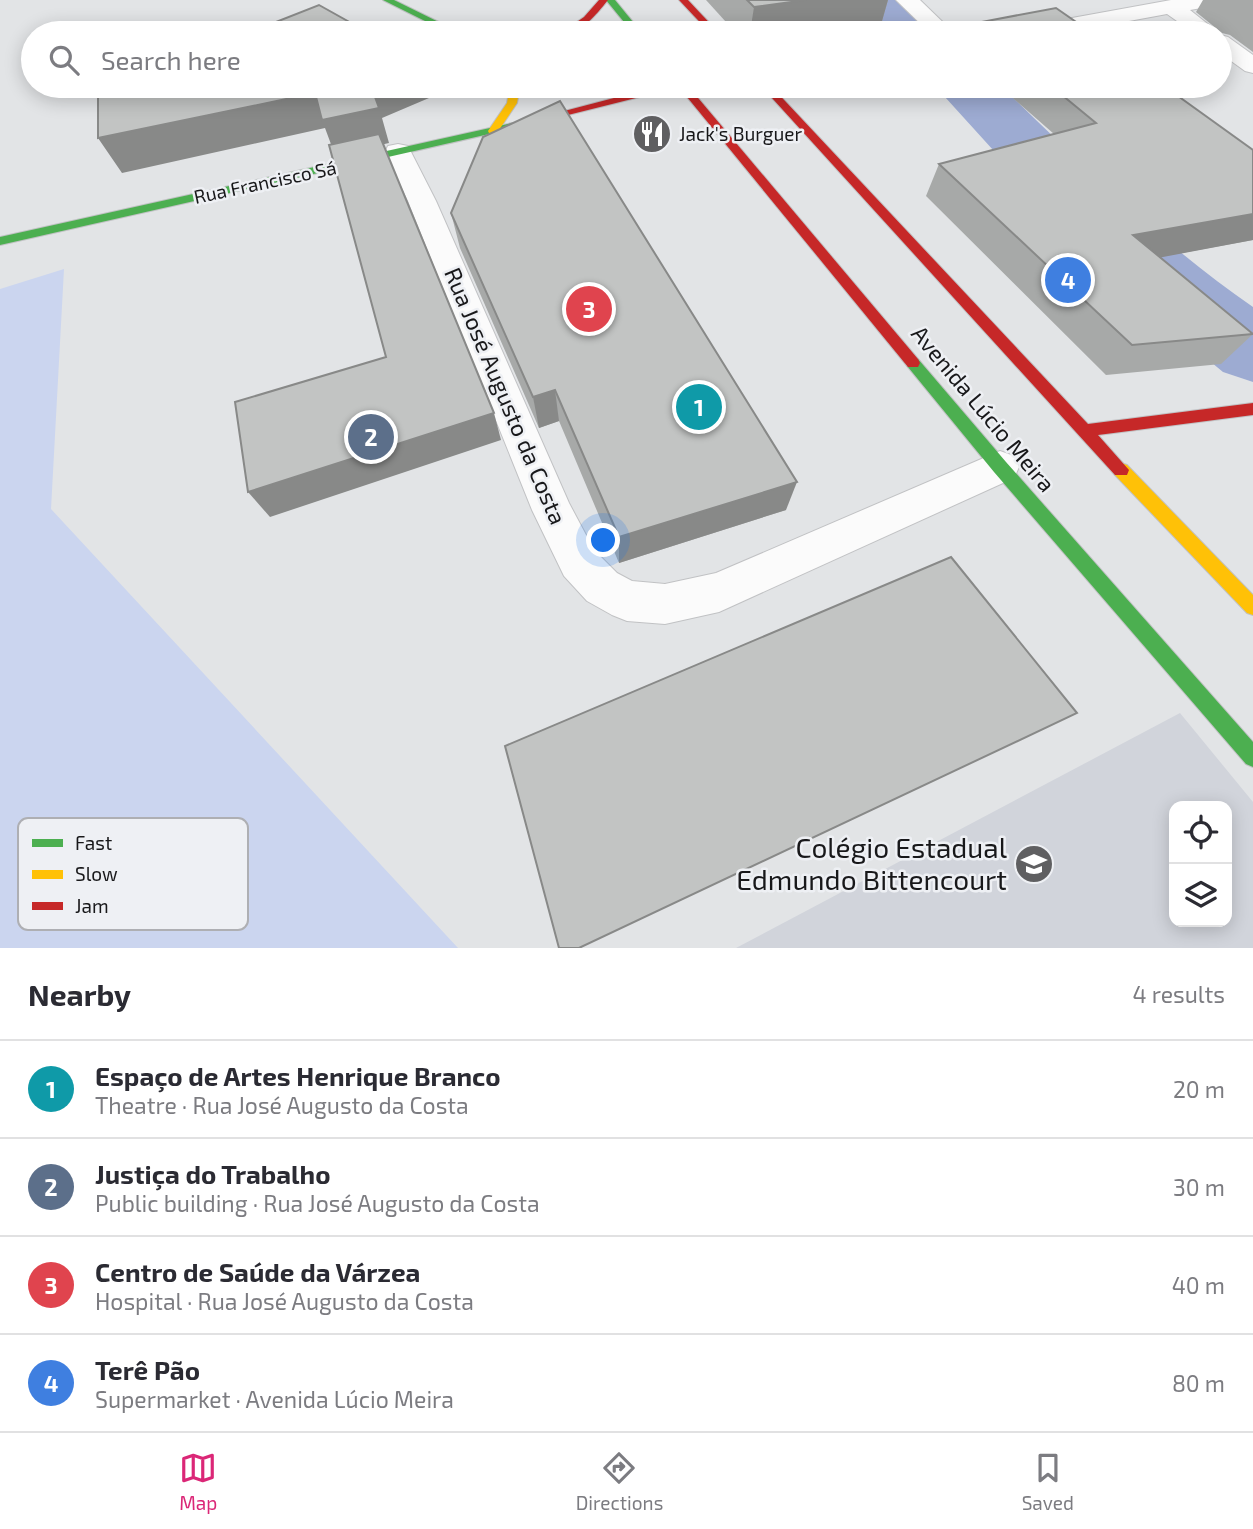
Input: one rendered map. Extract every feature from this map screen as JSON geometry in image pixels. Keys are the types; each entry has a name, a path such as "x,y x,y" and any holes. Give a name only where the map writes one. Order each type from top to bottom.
{"main road":[{"path":"387,0 431,21"},
{"path":"584,21 604,0"},
{"path":"610,0 628,21"},
{"path":"683,0 704,21"},
{"path":"493,131 513,98"},
{"name":"Rua Francisco Sá","path":"0,241 493,131 624,98"},
{"name":"Avenida Lúcio Meira","path":"694,98 1000,467 1253,757"},
{"path":"777,98 1083,431 1253,607"},
{"path":"1083,431 1253,409"}],"street":[{"path":"907,0 930,21"},
{"path":"1094,21 1210,0"},
{"path":"1171,7 1191,21"},
{"path":"1232,51 1253,66"},
{"name":"Rua José Augusto da Costa","path":"398,152 422,201 552,510 579,563 602,587 627,601 665,604 719,592 1000,467"}],"shaded area":[{"path":"64,269 51,509 458,948 0,948 0,289"},
{"name":"Colégio Estadual Edmundo Bittencourt","path":"1180,713 1253,802 1253,948 736,948"}],"building":[{"path":"747,0 806,0 754,7"},
{"path":"319,5 348,21 278,21"},
{"path":"1056,8 1075,21 987,21"},
{"path":"98,98 291,98 98,138"},
{"path":"316,98 375,98 379,108 322,120"},
{"path":"1066,98 1181,98 1253,150 1253,214 1133,235 1253,334 1132,345 939,164 1096,123"},
{"path":"560,101 797,482 619,537 555,390 533,397 451,213 483,137"},
{"path":"379,134 494,413 248,492 235,402 386,357 329,145"},
{"path":"951,557 1077,713 579,948 559,948 505,746"}],"waterway":[{"path":"864,0 891,21"},
{"path":"978,98 1139,258 1253,350"}],"traffic: fast":[{"path":"387,0 431,21"},
{"path":"610,0 628,21"},
{"path":"0,241 512,126"},
{"path":"913,363 1253,757"}],"traffic: slow":[{"path":"493,131 513,98"},
{"path":"1121,470 1253,607"}],"traffic: jam":[{"path":"584,21 604,0"},
{"path":"683,0 703,21"},
{"path":"512,126 624,98"},
{"path":"693,98 913,363"},
{"path":"777,98 1121,470"},
{"path":"1083,431 1253,409"}],"place":[{"name":"Jack's Burguer","path":"652,134"},
{"name":"Terê Pão","path":"1068,280"},
{"name":"Centro de Saúde da Várzea","path":"589,309"},
{"name":"Espaço de Artes Henrique Branco","path":"699,407"},
{"name":"Justiça do Trabalho","path":"371,437"},
{"name":"Colégio Estadual Edmundo Bittencourt","path":"1034,864"}]}
